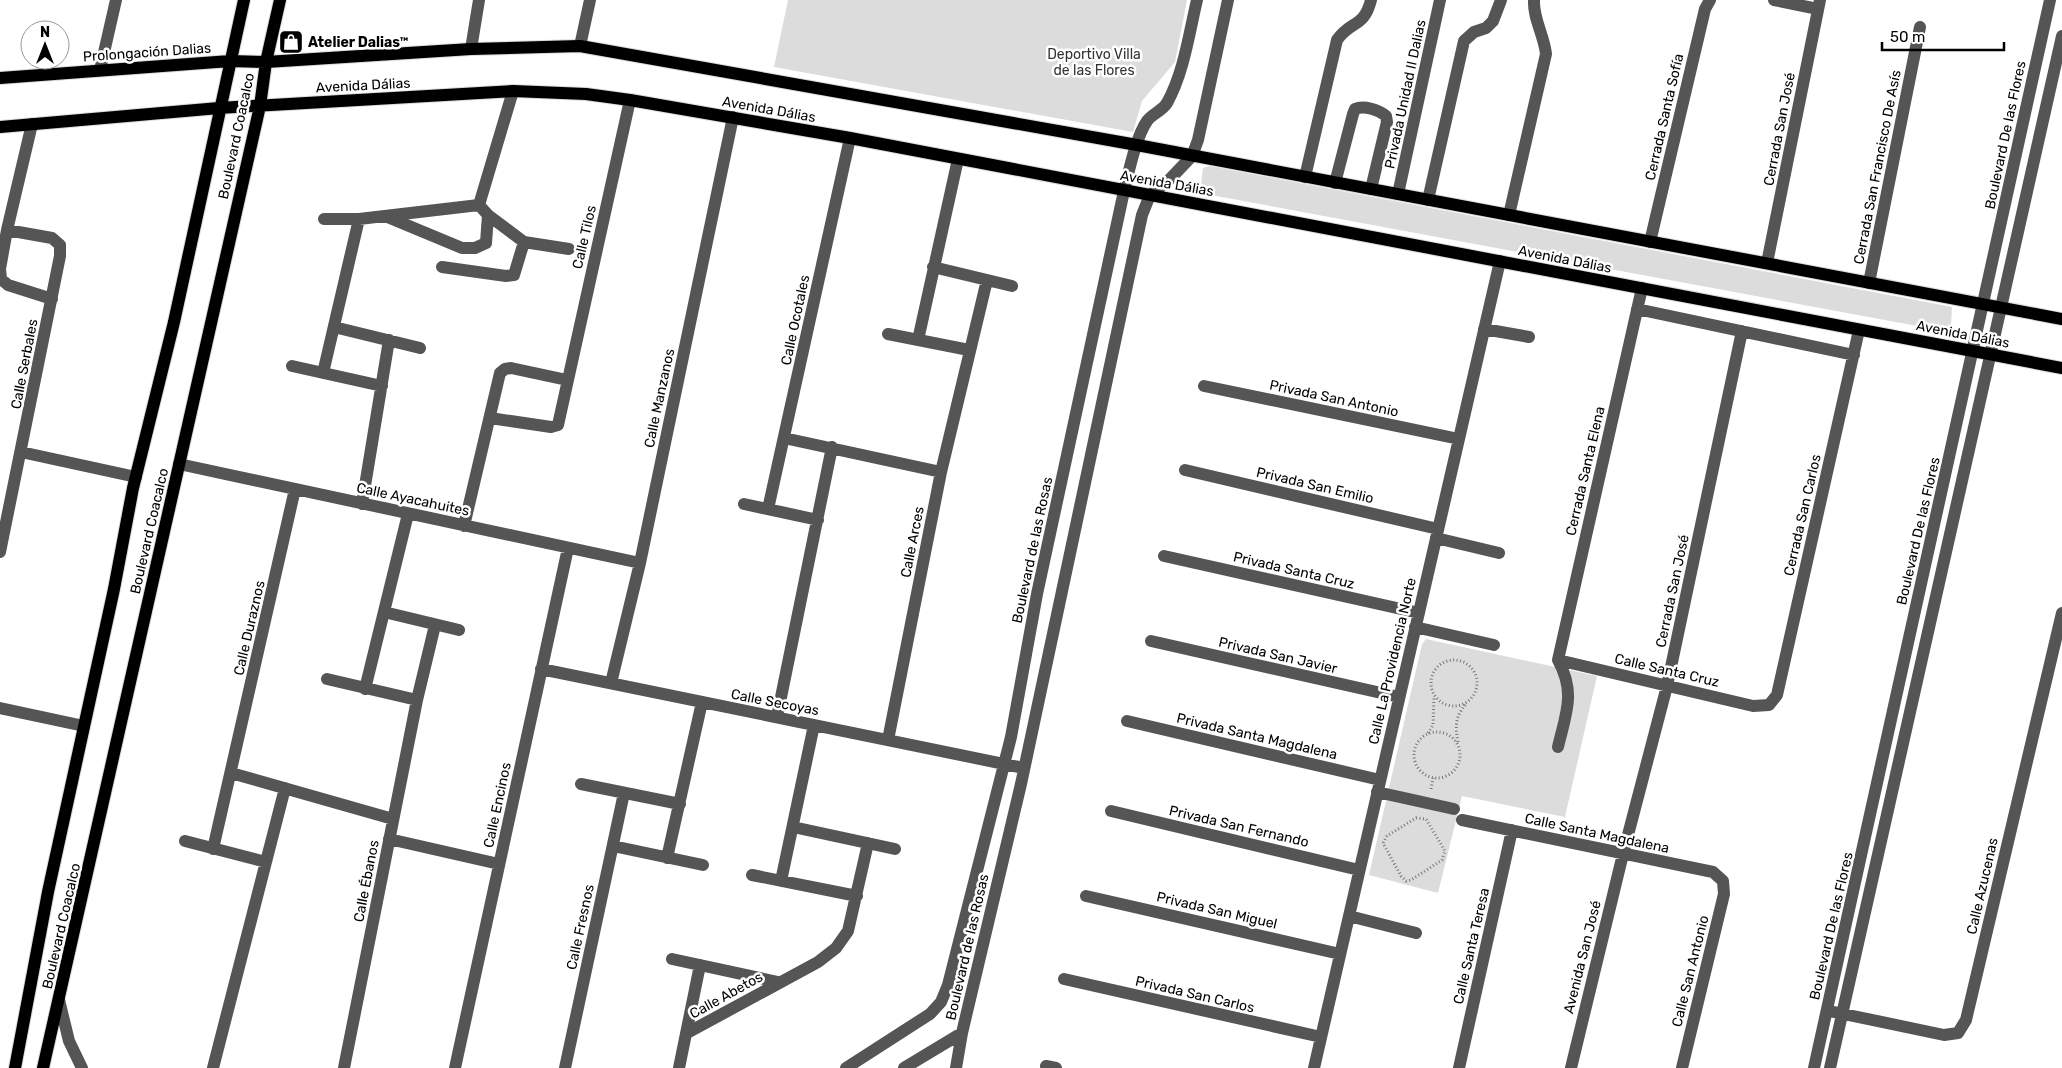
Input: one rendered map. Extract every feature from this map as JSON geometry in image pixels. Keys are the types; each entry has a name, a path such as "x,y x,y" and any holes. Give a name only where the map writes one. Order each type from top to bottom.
{"main road":[{"name":"Boulevard Coacalco","path":"15,1068 48,892 136,478 174,322 244,0"},
{"name":"Boulevard Coacalco","path":"43,1068 60,1000 260,106 266,62 280,0"},
{"name":"Avenida Dálias","path":"266,62 471,49 580,46 1137,145 2062,319"},
{"name":"Prolongación Dalias","path":"0,78 230,61 266,62"},
{"name":"Avenida Dálias","path":"260,106 513,91 586,94 630,100 850,138 2062,368"},
{"path":"0,127 260,106"}],"street":[{"path":"100,70 116,0"},
{"path":"471,49 479,0"},
{"path":"580,46 590,0"},
{"name":"Boulevard de las Rosas","path":"846,1068 930,1014 941,1002 948,985 1011,737 1037,594 1124,191 1137,145 1147,121 1166,105 1175,84 1185,53 1197,0"},
{"path":"1150,195 1169,180 1192,156 1198,140 1228,0"},
{"path":"1305,177 1337,40 1342,32 1360,21 1367,13 1370,0"},
{"name":"Privada Unidad II Dalias","path":"1398,194 1440,0"},
{"path":"1428,200 1464,42 1474,32 1486,28 1493,21 1501,0"},
{"path":"1509,215 1546,54 1535,16 1534,0"},
{"name":"Cerrada Santa Sofía","path":"1650,242 1705,9 1710,0"},
{"path":"1774,0 1819,4"},
{"name":"Boulevard De las Flores","path":"1814,1068 1974,351 2050,0"},
{"name":"Cerrada San José","path":"1767,263 1819,4"},
{"name":"Cerrada San Francisco De Asís","path":"1870,283 1920,27"},
{"path":"1830,1068 2062,36"},
{"path":"479,204 513,91"},
{"name":"Calle Tilos","path":"490,418 551,427 558,424 630,100"},
{"path":"1335,182 1353,114 1355,109 1360,107 1382,112 1386,116 1387,122 1371,189"},
{"name":"Calle Manzanos","path":"611,683 640,564 733,117"},
{"path":"32,124 7,230 0,268 1,279 8,285 52,299"},
{"name":"Calle Ocotales","path":"768,509 850,138"},
{"path":"918,340 958,159"},
{"name":"Boulevard de las Rosas","path":"904,1068 962,1033 1024,768 1142,215 1150,195"},
{"path":"324,219 359,219 479,204"},
{"path":"479,204 488,215 524,242 569,249"},
{"path":"383,215 462,248 475,248 486,243 488,215"},
{"path":"324,373 359,219"},
{"name":"Calle Serbales","path":"0,552 60,256 60,245 52,238 7,230"},
{"path":"442,267 506,276 514,274 524,242"},
{"name":"Calle La Providencia Norte","path":"1314,1068 1500,262"},
{"path":"933,268 1012,286"},
{"name":"Calle Arces","path":"888,740 941,472 987,280"},
{"name":"Cerrada Santa Elena","path":"1558,660 1642,288"},
{"path":"1637,309 1854,355"},
{"path":"334,327 420,348"},
{"path":"1484,328 1529,337"},
{"name":"Cerrada San Carlos","path":"1770,704 1777,695 1859,330"},
{"name":"Cerrada San José","path":"1623,854 1667,686 1742,332"},
{"path":"888,334 969,350"},
{"path":"362,504 389,340"},
{"path":"292,366 382,386"},
{"path":"464,526 500,373 505,369 511,368 567,380"},
{"name":"Privada San Antonio","path":"1204,386 1459,439"},
{"path":"784,438 941,472"},
{"path":"777,717 832,447"},
{"path":"21,452 136,478"},
{"name":"Calle Ayacahuites","path":"179,464 640,564"},
{"name":"Privada San Emilio","path":"1185,470 1437,534 1499,553"},
{"name":"Calle Duraznos","path":"214,849 295,489"},
{"path":"744,504 818,520"},
{"path":"365,689 408,514"},
{"name":"Calle Encinos","path":"455,1068 568,548"},
{"name":"Privada Santa Cruz","path":"1164,556 1418,613"},
{"path":"384,612 459,630"},
{"name":"Calle Azucenas","path":"1827,1011 1944,1035 1958,1033 1966,1020 2062,613"},
{"name":"Calle Ébanos","path":"344,1068 393,818 434,625"},
{"path":"1416,627 1494,645"},
{"name":"Privada San Javier","path":"1151,641 1399,697"},
{"path":"1558,660 1565,674 1570,700 1558,747"},
{"name":"Calle Santa Cruz","path":"1558,660 1753,706 1770,704"},
{"name":"Calle Secoyas","path":"542,669 1024,768"},
{"path":"327,679 417,700"},
{"path":"667,858 702,702"},
{"path":"0,708 84,726"},
{"name":"Privada Santa Magdalena","path":"1127,721 1379,786 1454,809"},
{"path":"781,881 814,725"},
{"path":"232,773 393,818"},
{"path":"581,784 680,804"},
{"path":"213,1068 285,788"},
{"name":"Calle Fresnos","path":"565,1068 624,793"},
{"name":"Privada San Fernando","path":"1111,812 1359,870"},
{"name":"Calle Santa Magdalena","path":"1462,820 1713,872 1724,881"},
{"path":"793,827 895,849"},
{"name":"Calle Santa Teresa","path":"1458,1068 1512,830"},
{"path":"389,839 499,864"},
{"path":"185,841 266,862"},
{"name":"Calle Abetos","path":"687,1033 818,962 836,948 848,931 868,843"},
{"path":"613,846 703,865"},
{"name":"Avenida San José","path":"1571,1068 1623,854"},
{"path":"752,875 857,896"},
{"name":"Calle San Antonio","path":"1682,1068 1724,894 1724,881"},
{"name":"Privada San Miguel","path":"1086,896 1340,954"},
{"path":"1349,916 1416,933"},
{"name":"Calle Abetos","path":"672,959 778,982"},
{"name":"Calle Abetos","path":"679,1068 700,965"},
{"name":"Privada San Carlos","path":"1064,979 1321,1037"},
{"path":"60,1000 69,1041 82,1068"},
{"path":"956,1068 962,1033"}],"path":[{"path":"1452,660 1460,661 1472,668 1477,682 1476,690 1468,702 1459,712 1455,724 1461,754 1457,768 1445,777 1430,777 1418,768 1414,760 1416,745 1434,726 1434,696 1430,680 1437,666 1452,660"},
{"path":"1434,696 1446,705 1461,705 1468,702"},
{"path":"1428,734 1443,732 1456,740 1459,747"},
{"path":"1416,818 1425,818 1445,851 1445,856 1442,860 1411,880 1406,881 1401,876 1383,843 1387,836 1416,818"}],"green space":[{"name":"Deportivo Villa de las Flores","path":"788,0 1187,0 1175,62 1142,101 1133,132 774,67"},
{"path":"1210,166 1952,307 1951,325 1939,330 1200,193 1203,168"},
{"path":"1426,639 1597,676 1565,817 1462,796 1438,893 1369,875 1422,644"}],"place":[{"name":"Atelier Dalias™","path":"291,42"}]}
